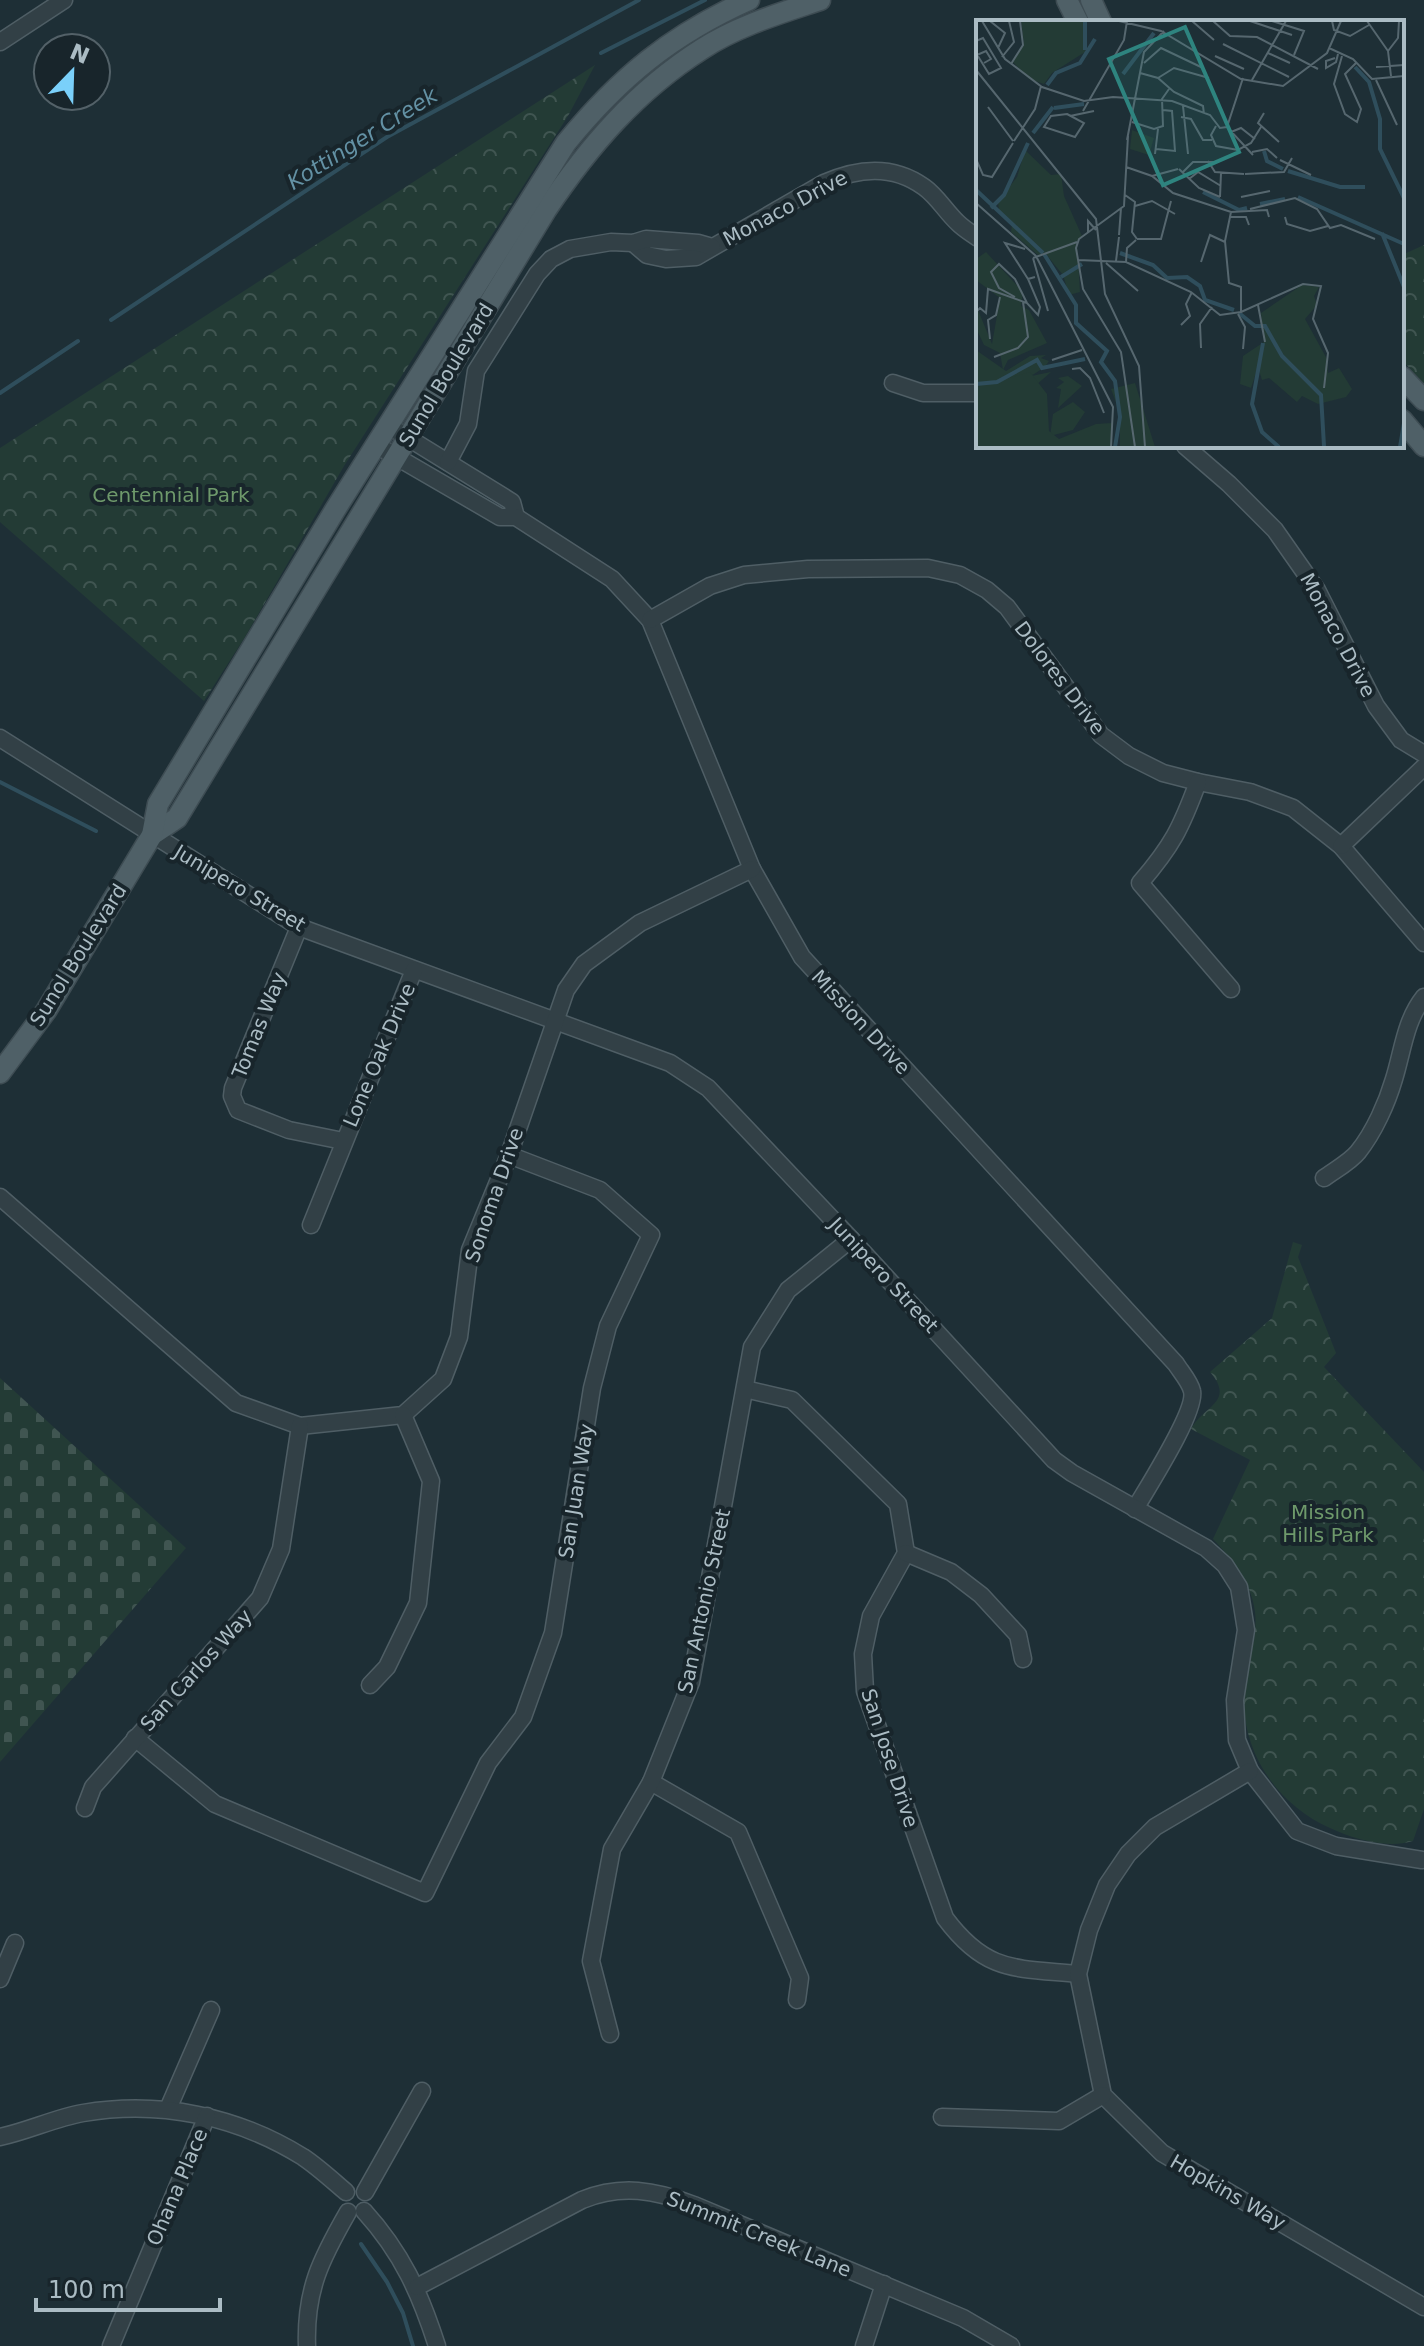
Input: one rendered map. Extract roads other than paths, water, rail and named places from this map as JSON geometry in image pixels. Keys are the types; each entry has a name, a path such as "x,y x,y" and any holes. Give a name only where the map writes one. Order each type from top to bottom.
{"main road":[{"name":"Sunol Boulevard","path":"0,1073 59,992 152,835 158,804 388,425 566,143 594,108 661,49 749,0"},
{"name":"Sunol Boulevard","path":"152,835 177,818 580,159 640,95 703,47 773,15 820,0"},
{"path":"1067,0 1077,20"},
{"path":"1091,0 1100,20"},
{"path":"1404,379 1424,400"},
{"path":"1404,422 1424,446"}],"street":[{"path":"0,42 64,0"},
{"name":"Monaco Drive","path":"448,462 468,424 476,371 537,274 551,259 570,249 646,239 712,247 824,183 845,173 872,169 902,174 926,188 958,223 976,236"},
{"path":"893,383 923,393 976,393"},
{"name":"Mission Drive","path":"388,425 512,502 516,517"},
{"name":"Mission Drive","path":"376,445 500,517 516,517 612,579 650,620 752,869 802,957 1176,1364 1192,1391 1192,1403 1186,1419 1135,1509"},
{"name":"Monaco Drive","path":"1187,448 1275,530 1317,590 1376,706 1401,740 1424,754"},
{"name":"Dolores Drive","path":"650,620 710,586 744,575 808,569 928,568 960,575 987,590 1007,607 1101,735 1140,762 1163,773 1250,792 1293,808 1341,846 1424,943"},
{"name":"Junipero Street","path":"0,738 299,927 670,1063 708,1088 1054,1460 1206,1548 1225,1565 1239,1587 1246,1630 1235,1700 1237,1740 1250,1771 1297,1831 1336,1846 1423,1856"},
{"path":"1341,846 1424,767"},
{"path":"1198,782 1182,825 1168,850 1140,883 1231,989"},
{"name":"Sonoma Drive","path":"403,1415 443,1379 459,1337 470,1250 509,1155 566,990 584,964 640,923 752,869"},
{"name":"Tomas Way","path":"299,927 232,1096 238,1110 289,1130 343,1141"},
{"name":"Lone Oak Drive","path":"311,1225 414,970"},
{"path":"1324,1178 1357,1153 1374,1127 1394,1081 1406,1031 1424,997"},
{"name":"San Juan Way","path":"135,1738 215,1804 425,1893 488,1763 523,1717 553,1633 592,1388 608,1326 651,1235 600,1190 509,1155"},
{"path":"0,1197 236,1403 300,1426 403,1415 431,1481 418,1603 387,1667 370,1685"},
{"name":"San Antonio Street","path":"610,2034 591,1961 612,1849 651,1782 691,1682 752,1347 788,1290 851,1239"},
{"path":"745,1389 792,1400 898,1504 906,1553 951,1572 981,1595 1018,1635 1023,1659"},
{"name":"San Carlos Way","path":"85,1808 93,1787 260,1598 281,1549 300,1426"},
{"name":"San Jose Drive","path":"906,1553 871,1616 863,1654 865,1691 945,1918 960,1937 982,1955 1007,1967 1078,1974"},
{"path":"942,2117 1013,2122 1059,2121 1103,2095 1078,1974 1089,1930 1107,1885 1128,1854 1155,1827 1250,1771"},
{"path":"651,1782 738,1832 800,1978 797,2000"},
{"path":"1423,1856 1424,1878"},
{"path":"0,1979 15,1943"},
{"path":"168,2109 211,2010"},
{"path":"307,2346 311,2296 320,2261 356,2212 368,2204 365,2192 422,2091"},
{"name":"Hopkins Way","path":"1103,2095 1162,2153 1424,2307"},
{"path":"0,2137 80,2114 111,2109 168,2109 207,2116 265,2137 304,2158 346,2192"},
{"name":"Ohana Place","path":"111,2346 207,2116"},
{"path":"346,2192 357,2188 365,2192"},
{"name":"Summit Creek Lane","path":"417,2287 582,2200 599,2193 635,2189 656,2192 694,2205 884,2284 963,2318 1011,2346"},
{"path":"346,2192 342,2204 356,2212 396,2251 417,2287 437,2346"},
{"path":"864,2346 884,2284"}],"waterway":[{"name":"Kottinger Creek","path":"111,320 387,137 639,0"},
{"path":"601,53 705,0"},
{"name":"Kottinger Creek","path":"0,393 78,341"},
{"path":"0,782 96,831"},
{"path":"361,2244 387,2282 403,2313 413,2346"}],"park label":[{"name":"Centennial Park","path":"171,495"},
{"name":"Mission Hills Park","path":"1328,1524"}]}
